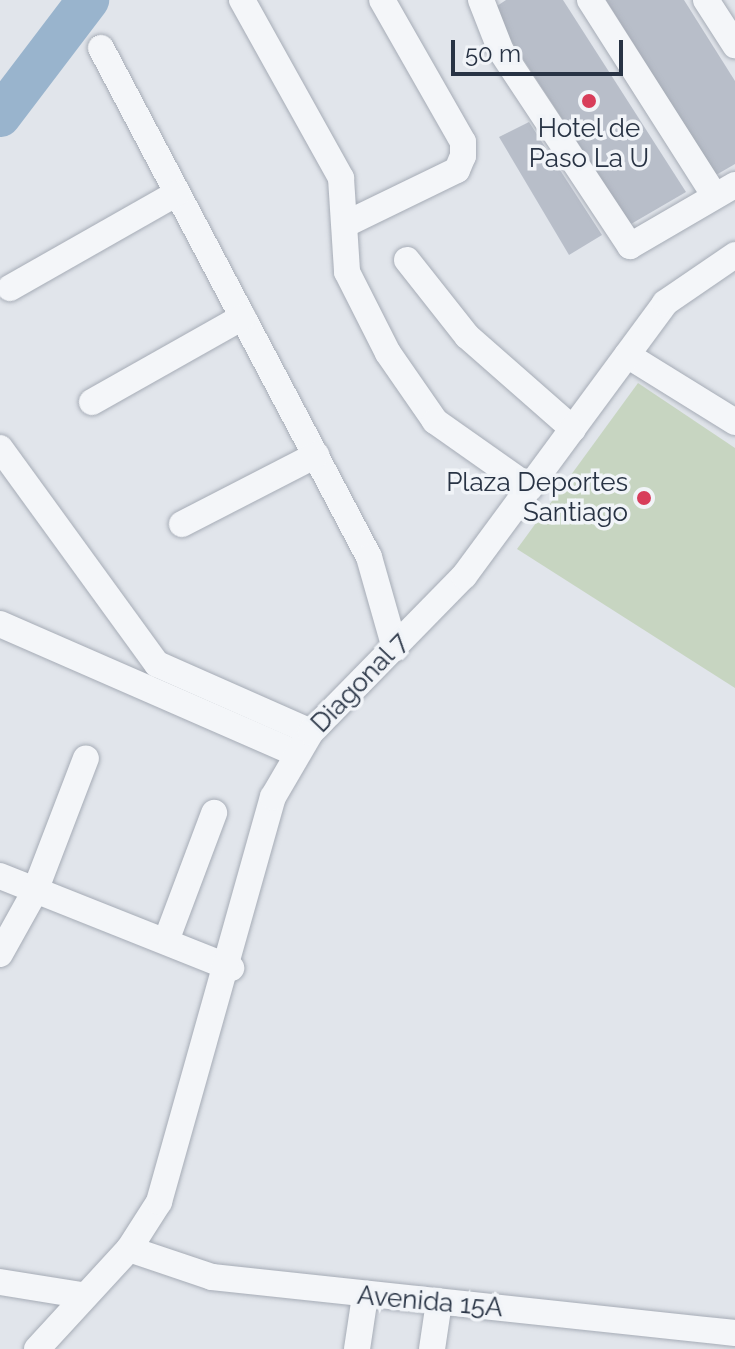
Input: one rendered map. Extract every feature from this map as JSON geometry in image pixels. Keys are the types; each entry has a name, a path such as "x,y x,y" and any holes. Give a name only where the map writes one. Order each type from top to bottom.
{"street":[{"path":"242,0 341,178 348,223 347,272 396,365 435,421 530,488"},
{"path":"348,223 457,170 463,156 463,142 382,0"},
{"path":"481,0 501,51 630,246 725,191 590,0"},
{"path":"706,0 735,45"},
{"path":"101,48 369,557 395,648"},
{"path":"10,288 177,193"},
{"name":"Diagonal 7","path":"37,1349 80,1295 129,1249 159,1202 178,1152 231,968 273,797 304,743 464,576 665,303 735,255"},
{"path":"407,260 467,336 573,429"},
{"path":"92,402 243,317"},
{"path":"627,355 735,422"},
{"path":"0,448 151,675"},
{"path":"182,524 316,455"},
{"path":"0,624 151,675 304,743"},
{"path":"0,954 35,891 86,758"},
{"path":"166,941 214,813"},
{"path":"0,876 231,968"},
{"name":"Avenida 15A","path":"129,1249 212,1277 365,1296 735,1333"},
{"path":"0,1282 80,1295"},
{"path":"357,1349 365,1296"},
{"path":"432,1349 439,1302"}],"green space":[{"name":"Plaza Deportes Santiago","path":"638,383 735,448 735,688 517,549"}],"building":[{"name":"Hotel de Paso La U","path":"506,0 563,0 686,192 631,224 491,10"},
{"name":"Hotel de Paso La U","path":"606,0 684,0 735,81 735,164 716,175"},
{"name":"Hotel de Paso La U","path":"529,122 602,235 569,255 499,137"}],"waterway":[{"path":"0,116 88,0"}],"place":[{"name":"Hotel de Paso La U","path":"589,101"},
{"name":"Plaza Deportes Santiago","path":"644,498"}]}
